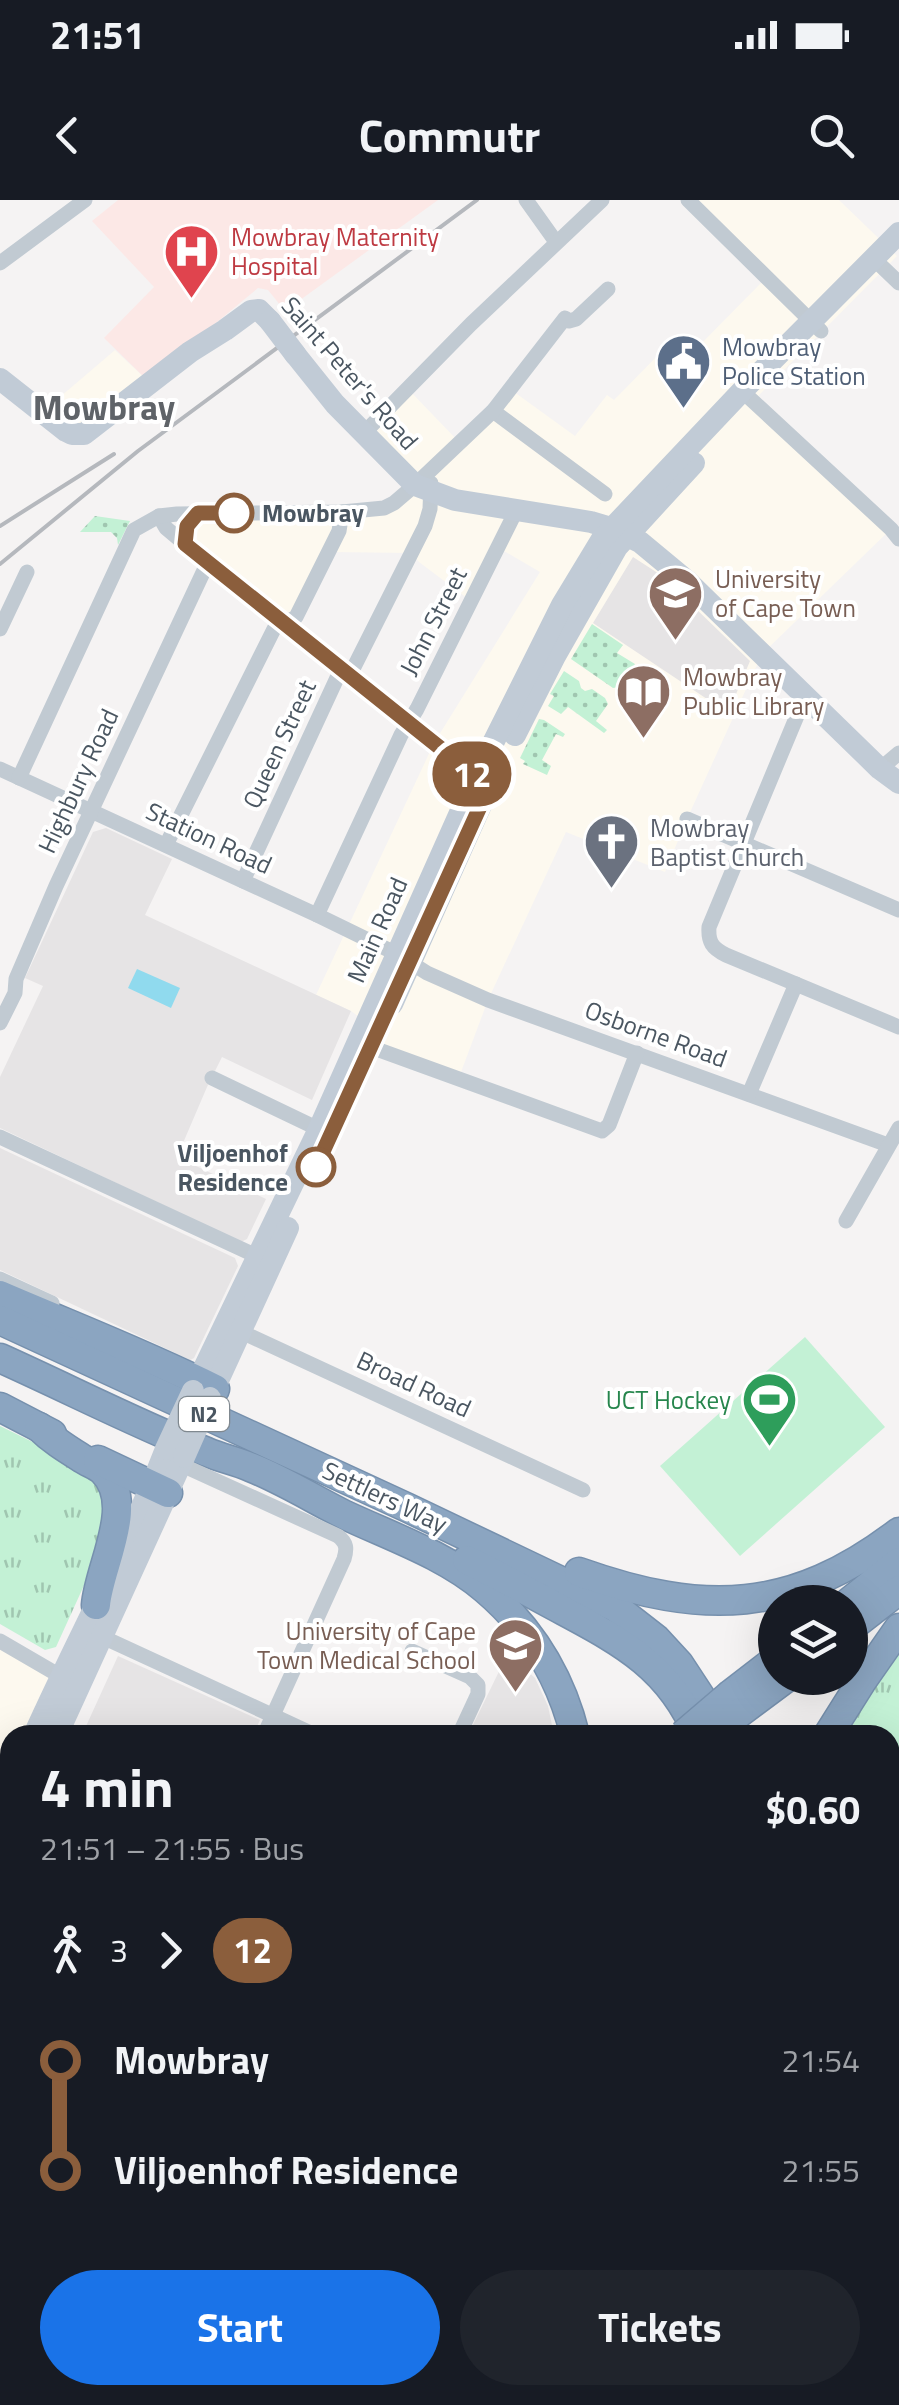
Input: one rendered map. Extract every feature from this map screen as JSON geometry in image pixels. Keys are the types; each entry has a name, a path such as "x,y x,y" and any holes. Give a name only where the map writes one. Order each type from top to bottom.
{"highway":[{"path":"0,1294 124,1345 204,1390"},
{"name":"Settlers Way","path":"0,1320 603,1600 643,1627 669,1652 689,1678 714,1725"},
{"name":"Settlers Way","path":"0,1358 208,1453 250,1466 454,1566 483,1587 522,1626 558,1684 572,1725"},
{"path":"0,1407 159,1489"},
{"path":"39,1427 53,1441 103,1472 114,1488 115,1529 97,1590 103,1608"},
{"path":"282,1481 347,1503 438,1545 614,1638 642,1657 669,1685 693,1725"},
{"path":"496,1550 544,1559 644,1592 733,1602 783,1594 812,1584 867,1556 899,1532"},
{"path":"868,1587 899,1562"},
{"path":"868,1614 899,1590"},
{"path":"834,1725 899,1628"},
{"path":"722,1725 758,1679"},
{"path":"700,1725 758,1692"}],"main road":[{"name":"Main Road","path":"41,1725 70,1682 349,1080 562,605 602,539 619,531 816,326 889,266 899,233"},
{"name":"Saint Peter's Road","path":"74,438 190,352 250,311 259,310 363,434 426,483"},
{"path":"0,379 74,438"},
{"path":"0,394 74,438"},
{"path":"426,483 455,500 591,522 640,542 687,581 889,776"},
{"name":"Main Road","path":"60,1725 70,1682"}],"street":[{"path":"0,262 85,200"},
{"path":"526,200 556,242"},
{"path":"363,434 602,200"},
{"path":"688,200 816,326"},
{"path":"19,778 131,534 138,527 158,516 342,512 394,504 426,483 492,411 565,318 576,320 608,289"},
{"path":"747,396 899,539"},
{"path":"492,411 605,494"},
{"name":"Queen Street","path":"243,881 337,678 354,667 425,526 426,483"},
{"name":"John Street","path":"317,916 408,723 516,511"},
{"path":"166,845 274,629 296,617 339,530 342,512"},
{"path":"185,544 187,526 198,513"},
{"path":"158,516 185,544 483,782"},
{"name":"Highbury Road","path":"0,1023 56,886 208,562"},
{"path":"0,629 27,572"},
{"path":"807,699 710,927 711,945 726,955 899,1027"},
{"path":"889,776 899,753"},
{"name":"Station Road","path":"0,769 403,958"},
{"path":"686,819 899,910"},
{"name":"Osborne Road","path":"403,958 488,1000 888,1144"},
{"path":"0,972 16,979"},
{"path":"749,1094 796,984"},
{"path":"364,1045 602,1131 610,1124 637,1053"},
{"path":"212,1078 325,1132"},
{"path":"846,1220 899,1128"},
{"path":"0,1137 264,1259"},
{"path":"0,1279 94,1321 124,1345"},
{"name":"Broad Road","path":"232,1328 583,1490"},
{"path":"173,1457 338,1536 346,1547 268,1725"},
{"path":"103,1608 294,1725"},
{"path":"0,1640 70,1682"},
{"path":"412,1651 470,1677 478,1685 478,1694 464,1725"}],"shaded area":[{"name":"Mowbray Maternity Hospital","path":"118,200 438,200 285,311 268,290 258,288 147,380 104,338 154,287 92,221"},
{"path":"688,200 839,200 897,256 753,401 891,529 762,654 665,872 566,832 488,1000 458,1080 357,1042 366,1022 316,995 434,743 540,572 504,551 471,601 411,553 330,552 285,623 185,544 185,530 199,513 374,511 414,486 363,434 408,389 459,442 510,389 575,436 607,395 614,400 670,343 687,358 766,278"},
{"path":"115,350 147,380 83,429 47,408"},
{"name":"University of Cape Town","path":"633,557 667,579 750,661 728,713 593,623"},
{"path":"106,828 172,859 145,915 351,1011 312,1100 222,1057 207,1087 177,1157 266,1199 247,1239 241,1242 0,1128 0,1077 43,986 25,978 93,832"},
{"path":"0,1148 235,1258 238,1266 194,1358 190,1360 0,1270"},
{"path":"0,1641 60,1676 38,1725 0,1725"},
{"name":"University of Cape Town Medical School","path":"508,1653 535,1678 552,1725 473,1725"},
{"path":"118,1656 260,1720 258,1725 87,1725"}],"green space":[{"path":"95,516 130,521 118,545 111,532 80,532"},
{"path":"592,624 623,645 617,653 635,664 620,687 613,688 571,659"},
{"path":"564,671 579,681 585,691 592,689 605,698 608,704 596,721 607,730 604,733 568,707 561,714 548,706 554,696 550,694"},
{"path":"539,719 565,734 556,734 542,760 551,766 547,775 523,764 525,761 520,758"},
{"path":"805,1337 885,1427 740,1556 660,1466"},
{"path":"0,1426 93,1475 107,1496 96,1559 56,1647 45,1650 0,1624"},
{"path":"899,1648 899,1725 853,1725"}],"water":[{"path":"137,969 180,988 171,1008 128,988"}],"railway":[{"path":"0,564 138,451 477,200"},
{"path":"0,526 114,454"}],"bus line":[{"name":"12","path":"234,513 198,513 187,526 185,544 489,787 316,1167"}],"place":[{"name":"Mowbray Maternity Hospital","path":"192,300"},
{"name":"Mowbray Police Station","path":"683,410"},
{"name":"Mowbray","path":"234,513"},
{"name":"University of Cape Town","path":"676,642"},
{"name":"Mowbray Public Library","path":"644,740"},
{"name":"Mowbray Baptist Church","path":"611,891"},
{"name":"Viljoenhof Residence","path":"316,1167"},
{"name":"UCT Hockey","path":"770,1449"},
{"name":"University of Cape Town Medical School","path":"515,1694"}],"district":[{"name":"Mowbray","path":"104,408"}]}
